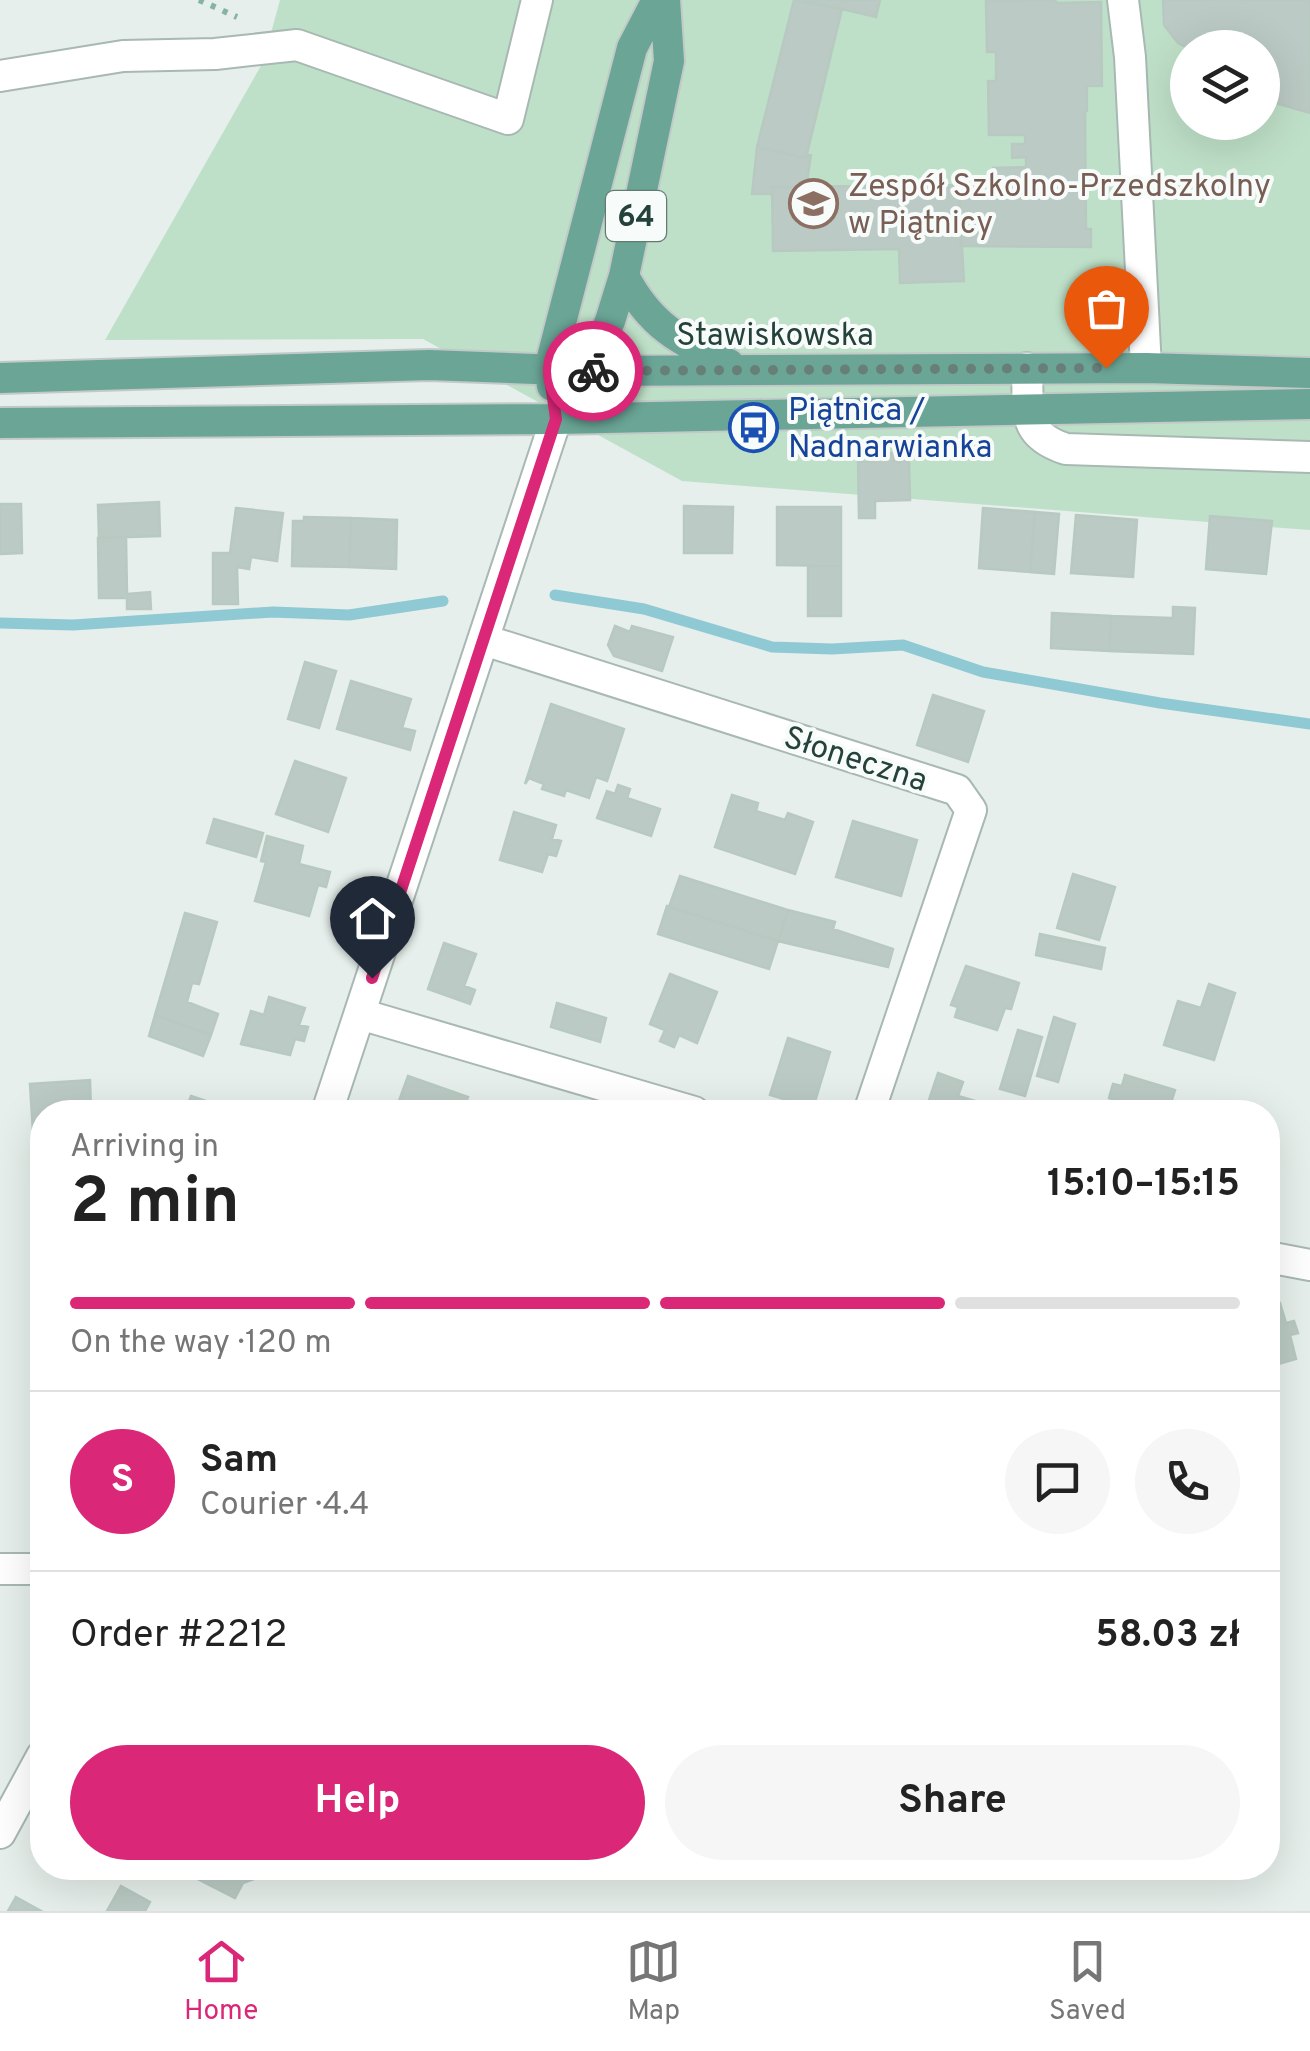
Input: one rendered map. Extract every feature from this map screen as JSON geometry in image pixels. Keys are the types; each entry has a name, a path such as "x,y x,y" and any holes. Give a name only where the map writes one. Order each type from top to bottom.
{"main road":[{"name":"64","path":"549,370 632,48 657,0"},
{"name":"64","path":"556,419 588,371 624,276 669,61 664,0"},
{"path":"624,276 637,300 667,332 736,368"},
{"name":"Stawiskowska","path":"0,378 429,366 588,371 1146,368 1310,373"},
{"path":"549,370 556,419"},
{"path":"0,423 556,419 1310,404"}],"street":[{"path":"0,76 123,56 215,54 298,45 508,119 537,0"},
{"path":"1123,0 1130,57 1146,368"},
{"path":"1026,368 1029,423 1046,443 1066,449 1310,457"},
{"path":"332,1100 556,419"},
{"name":"Słoneczna","path":"484,640 957,790 972,810 873,1100"},
{"path":"360,1014 653,1100"},
{"path":"1280,1259 1310,1265"},
{"path":"0,1569 30,1569"},
{"path":"0,1834 30,1778"}],"path":[{"path":"199,0 225,11"}],"green space":[{"path":"280,0 1310,0 1310,530 682,481 423,339 105,340 271,48"}],"building":[{"path":"794,0 842,9 806,158 757,147"},
{"path":"803,0 880,0 876,17"},
{"path":"1163,0 1310,0 1310,113 1280,104 1280,30 1170,33 1164,25"},
{"path":"986,1 1101,2 1102,86 1087,86 1085,111 1086,229 1091,229 1091,247 961,246 959,179 993,178 993,168 1026,167 1026,157 1012,158 1012,144 1025,144 1025,135 989,135 988,81 996,81 996,52 987,52"},
{"path":"757,147 806,158 806,154 811,155 806,188 772,187 772,194 752,194"},
{"path":"958,185 964,281 900,283 899,249 773,251 772,187"},
{"path":"878,453 893,453 894,462 909,461 910,500 875,501 875,518 859,518 858,462 878,462"},
{"path":"159,502 160,536 99,538 98,505"},
{"path":"0,504 21,504 22,553 0,554"},
{"path":"684,506 733,507 732,553 684,553"},
{"path":"777,507 841,507 841,566 777,565"},
{"path":"236,508 283,513 277,561 251,557 249,569 237,567 238,604 213,604 213,553 230,553"},
{"path":"983,508 1035,512 1030,572 979,568"},
{"path":"1035,512 1059,514 1054,574 1030,572"},
{"path":"1076,515 1137,520 1133,577 1071,573"},
{"path":"1210,516 1272,521 1266,574 1206,569"},
{"path":"304,517 351,518 349,567 292,566 293,521 304,521"},
{"path":"351,518 397,520 396,569 349,567"},
{"path":"126,537 127,594 150,592 151,609 127,609 127,598 99,598 98,538"},
{"path":"808,566 841,566 841,616 808,616"},
{"path":"1173,607 1195,608 1193,654 1109,651 1111,616 1173,618"},
{"path":"1052,613 1111,616 1109,651 1051,648"},
{"path":"615,626 630,632 632,626 673,637 662,671 614,656 608,645"},
{"path":"305,662 336,671 319,728 288,719"},
{"path":"351,681 411,699 402,728 415,731 410,750 337,729"},
{"path":"933,695 984,711 968,762 917,745"},
{"path":"551,704 624,729 607,781 596,777 589,798 566,790 564,796 542,789 544,784 529,778 525,784"},
{"path":"295,761 346,778 328,832 276,814"},
{"path":"618,785 630,789 627,798 660,809 651,836 597,818 607,791 615,794"},
{"path":"732,795 758,803 756,811 785,820 788,813 813,822 795,874 715,847"},
{"path":"514,812 556,825 552,839 561,841 556,856 548,854 542,872 500,860"},
{"path":"214,819 263,833 256,857 207,843"},
{"path":"853,821 917,840 901,896 836,877"},
{"path":"267,836 303,846 299,864 330,872 326,887 318,885 309,916 255,901 266,862 261,861"},
{"path":"1073,874 1115,887 1099,940 1057,928"},
{"path":"680,876 788,910 778,941 669,907"},
{"path":"667,906 778,941 769,969 658,934"},
{"path":"788,910 835,922 833,929 893,949 888,967 778,941"},
{"path":"185,913 217,922 199,984 192,983 187,1002 218,1014 211,1035 155,1015"},
{"path":"1040,934 1105,948 1101,969 1036,955"},
{"path":"444,943 476,954 464,986 475,990 470,1004 428,989"},
{"path":"966,966 1019,983 1011,1009 1005,1008 997,1030 955,1017 958,1007 951,1005"},
{"path":"670,974 717,992 697,1043 679,1035 674,1047 660,1041 665,1030 650,1024"},
{"path":"1209,984 1235,993 1214,1060 1164,1045 1178,1001 1201,1008"},
{"path":"269,997 305,1008 299,1025 308,1027 304,1041 295,1039 290,1055 241,1044 251,1011 264,1015"},
{"path":"557,1003 606,1018 600,1042 551,1027"},
{"path":"155,1015 211,1035 203,1056 149,1036"},
{"path":"1054,1017 1075,1024 1058,1082 1037,1076"},
{"path":"1018,1030 1042,1037 1025,1096 1000,1089"},
{"path":"788,1038 830,1052 815,1100 787,1100 770,1095"},
{"path":"938,1073 963,1082 958,1096 972,1100 929,1100"},
{"path":"1125,1075 1175,1090 1172,1100 1109,1098 1113,1084 1122,1086"},
{"path":"408,1076 468,1097 467,1100 399,1100"},
{"path":"90,1080 91,1100 31,1100 30,1084"},
{"path":"1280,1303 1286,1323 1294,1321 1298,1333 1290,1335 1296,1359 1280,1364"},
{"path":"200,1880 251,1880 243,1883 235,1898"},
{"path":"121,1886 150,1902 145,1911 107,1911"},
{"path":"16,1897 41,1911 8,1911"}],"waterway":[{"path":"555,595 644,609 772,647 903,645 983,672 1310,724"},
{"path":"0,623 73,625 273,612 349,615 443,601"}],"way so far":[{"path":"593,371 1106,368"}],"place":[{"name":"Zespół Szkolno-Przedszkolny w Piątnicy","path":"813,203"},
{"name":"Piątnica / Nadnarwianka","path":"753,427"}],"route":[{"path":"372,978 556,419 549,370 593,371"}]}
